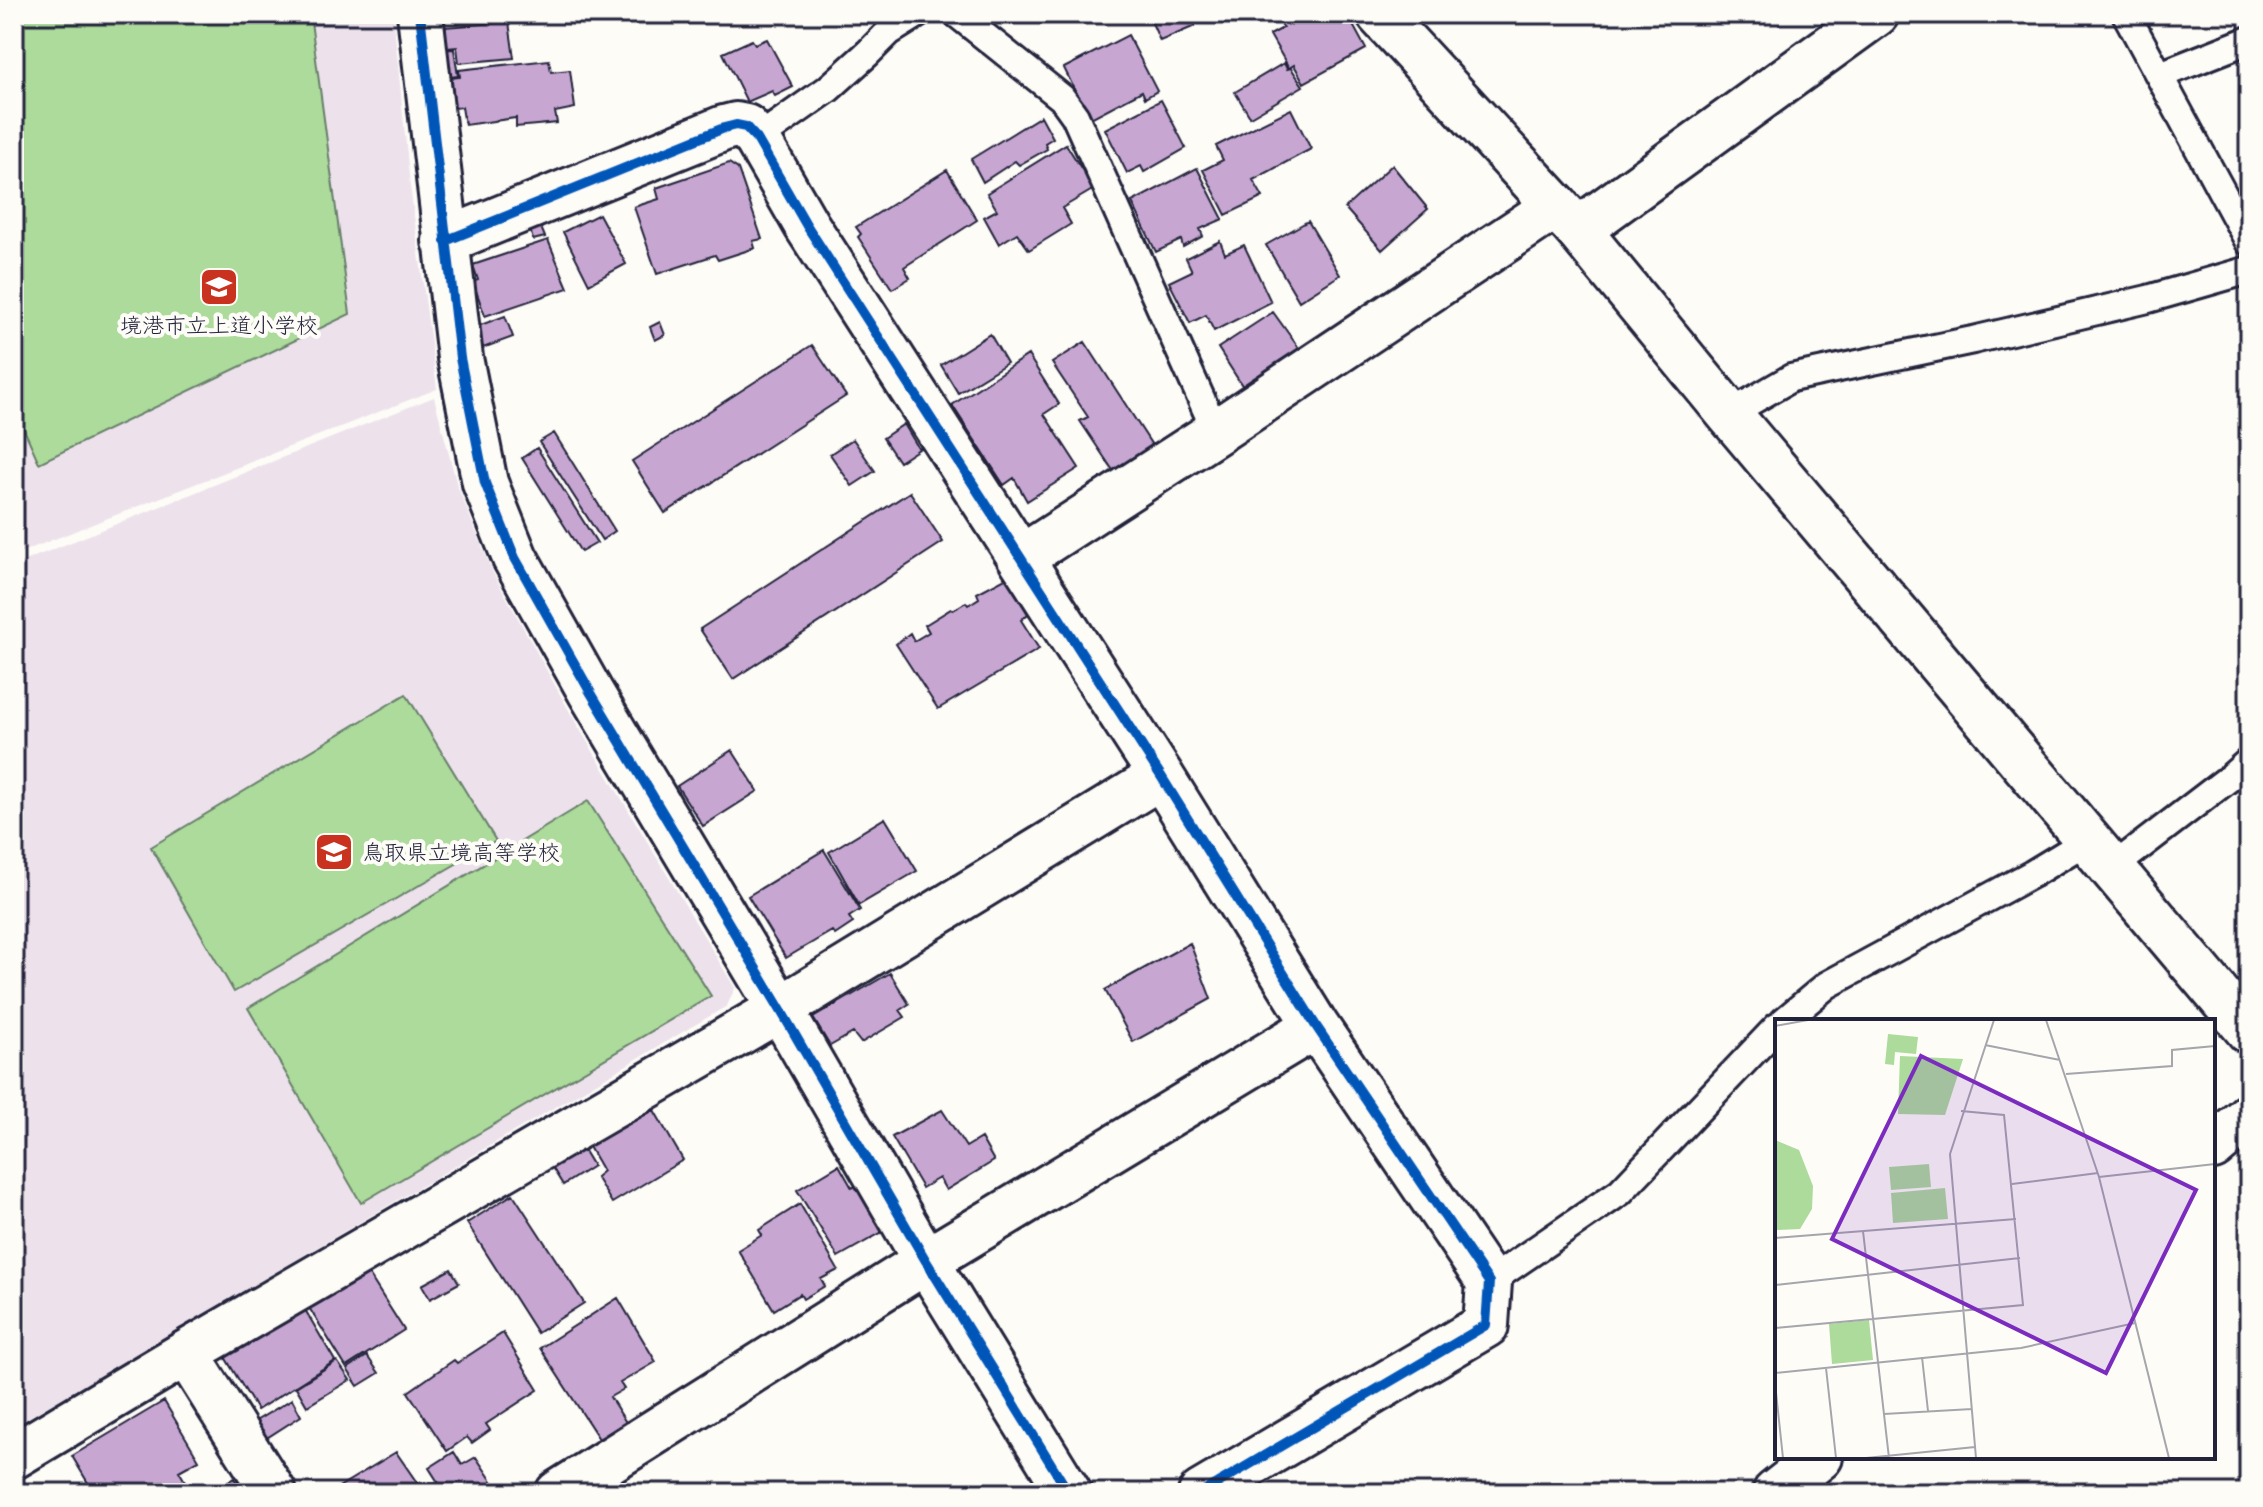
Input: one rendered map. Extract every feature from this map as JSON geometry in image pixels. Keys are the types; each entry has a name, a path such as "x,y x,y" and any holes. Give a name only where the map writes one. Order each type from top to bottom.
{"street":[{"path":"420,14 460,358 485,483 515,558 591,693 926,1261 1069,1493"},
{"path":"1379,14 1567,218 2249,1031"},
{"path":"1021,558 1216,432 1567,218 1876,14"},
{"path":"445,241 724,128 736,125 746,127 757,139 807,226 1161,776 1316,1026 1489,1282 1486,1325 1201,1493"},
{"path":"14,1456 780,1009 1161,776"},
{"path":"558,1493 926,1261 1316,1026"},
{"path":"2215,1145 2249,1116"},
{"path":"186,1353 274,1493"},
{"path":"1775,1493 1818,1459"}],"lane":[{"path":"757,139 828,89 889,32 917,14"},
{"path":"957,14 1062,98 1075,116 1216,432"},
{"path":"2126,14 2249,242"},
{"path":"2160,75 2249,40"},
{"path":"1729,414 1791,378 2133,303 2249,270"},
{"path":"1786,1019 1827,985 2032,874 2100,854 2232,776 2249,761"},
{"path":"1489,1282 1620,1192 1775,1029"}],"shaded area":[{"name":"境港市立上道小学校","path":"14,14 393,14 410,185 437,389 14,555"},
{"name":"鳥取県立境高等学校","path":"434,397 457,485 493,573 572,716 735,988 727,1006 14,1426 14,565"}],"green space":[{"name":"境港市立上道小学校","path":"14,14 310,14 350,314 39,463 14,407"},
{"path":"406,694 496,841 234,992 151,847"},
{"path":"588,801 711,996 361,1203 248,1008"}],"building":[{"path":"1148,14 1194,14 1195,26 1160,41"},
{"path":"1276,14 1347,14 1366,49 1304,83 1294,65 1289,68 1270,35 1283,28"},
{"path":"509,22 514,58 459,63 457,47 447,48 444,27"},
{"path":"1128,35 1157,91 1145,98 1142,91 1089,119 1064,68"},
{"path":"767,39 793,87 775,96 772,91 747,102 723,53 752,40 755,44"},
{"path":"454,49 458,76 442,78 433,50"},
{"path":"549,60 551,72 570,70 575,108 555,112 557,123 516,127 516,118 465,125 462,107 447,109 443,79 460,77 459,70"},
{"path":"1284,63 1303,86 1250,117 1235,92"},
{"path":"1161,100 1186,148 1144,172 1141,166 1127,173 1105,129"},
{"path":"1291,109 1311,149 1253,180 1263,197 1226,215 1203,170 1223,160 1216,146"},
{"path":"1041,116 1053,138 1045,143 1047,149 1019,165 1015,161 983,182 971,159"},
{"path":"1066,144 1094,189 1062,208 1071,224 1029,250 1017,233 999,244 984,217 997,210 987,193"},
{"path":"729,163 738,169 762,239 753,241 755,248 718,260 715,255 657,274 634,207 659,199 656,188"},
{"path":"1392,165 1428,209 1382,250 1345,208"},
{"path":"1197,168 1223,219 1200,229 1203,236 1183,247 1181,240 1156,252 1132,202"},
{"path":"947,170 977,220 904,267 910,278 892,289 858,237 861,234 856,227"},
{"path":"599,214 626,264 589,284 563,232"},
{"path":"1308,221 1340,275 1299,301 1266,245"},
{"path":"539,223 545,237 533,240 529,226"},
{"path":"548,240 568,288 485,316 473,282 478,280 473,265"},
{"path":"1220,241 1225,254 1244,245 1271,302 1214,331 1206,315 1190,323 1169,282 1192,271 1186,258"},
{"path":"1273,312 1301,351 1245,390 1218,348"},
{"path":"505,316 513,337 483,348 475,327"},
{"path":"660,322 665,335 655,340 650,327"},
{"path":"990,334 1007,363 958,393 941,365"},
{"path":"1085,342 1159,456 1120,481 1080,421 1088,417 1052,363"},
{"path":"812,345 846,396 665,513 632,461"},
{"path":"1028,355 1059,404 1044,414 1079,468 1027,501 1014,478 1004,485 952,405"},
{"path":"904,424 919,449 899,462 883,438"},
{"path":"554,433 615,531 602,540 539,442"},
{"path":"853,439 875,471 852,486 830,454"},
{"path":"537,448 597,543 581,552 522,458"},
{"path":"910,492 943,542 733,679 700,629"},
{"path":"1007,577 1028,614 1021,620 1039,649 938,709 896,644 910,633 914,641 929,632 925,625 966,602 968,605 979,598 977,593"},
{"path":"732,750 758,791 703,826 677,786"},
{"path":"885,818 917,871 859,905 829,852"},
{"path":"824,850 860,910 849,917 853,923 835,935 832,931 786,958 748,896"},
{"path":"1190,943 1211,999 1133,1042 1105,990"},
{"path":"890,973 909,1004 900,1010 905,1017 861,1043 853,1033 830,1046 813,1018"},
{"path":"654,1110 683,1160 612,1203 596,1177 603,1171 584,1138 614,1119 620,1129"},
{"path":"942,1110 966,1147 981,1138 994,1161 946,1190 939,1178 922,1188 892,1137"},
{"path":"578,1141 593,1166 563,1185 547,1159"},
{"path":"839,1165 852,1188 858,1185 884,1231 838,1257 797,1190"},
{"path":"513,1194 584,1303 537,1333 467,1223"},
{"path":"800,1204 838,1270 821,1279 825,1286 803,1299 800,1294 774,1310 738,1250 762,1235 759,1230"},
{"path":"451,1269 459,1283 430,1299 422,1285"},
{"path":"366,1270 404,1330 346,1367 308,1306"},
{"path":"618,1298 656,1362 620,1383 624,1389 610,1397 627,1424 601,1442 540,1348"},
{"path":"304,1308 335,1361 257,1410 225,1357"},
{"path":"503,1333 538,1390 486,1424 490,1430 472,1443 467,1437 447,1451 408,1392 454,1360 457,1363"},
{"path":"367,1356 379,1373 358,1386 347,1369"},
{"path":"337,1361 350,1380 307,1406 296,1387"},
{"path":"292,1399 301,1416 265,1439 254,1422"},
{"path":"164,1401 199,1460 179,1471 186,1483 170,1493 94,1493 72,1456"},
{"path":"396,1452 422,1490 417,1493 329,1493"},
{"path":"454,1452 462,1465 476,1457 500,1493 445,1493 429,1468"},
{"path":"234,1478 243,1493 210,1493"}],"cycle path":[{"path":"420,14 460,358 485,483 515,558 591,693 926,1261 1069,1493"},
{"path":"445,241 724,128 736,125 746,127 757,139 807,226 1161,776 1316,1026 1489,1282 1486,1325 1201,1493"}],"place":[{"name":"境港市立上道小学校","path":"219,287"},
{"name":"鳥取県立境高等学校","path":"334,852"}]}
